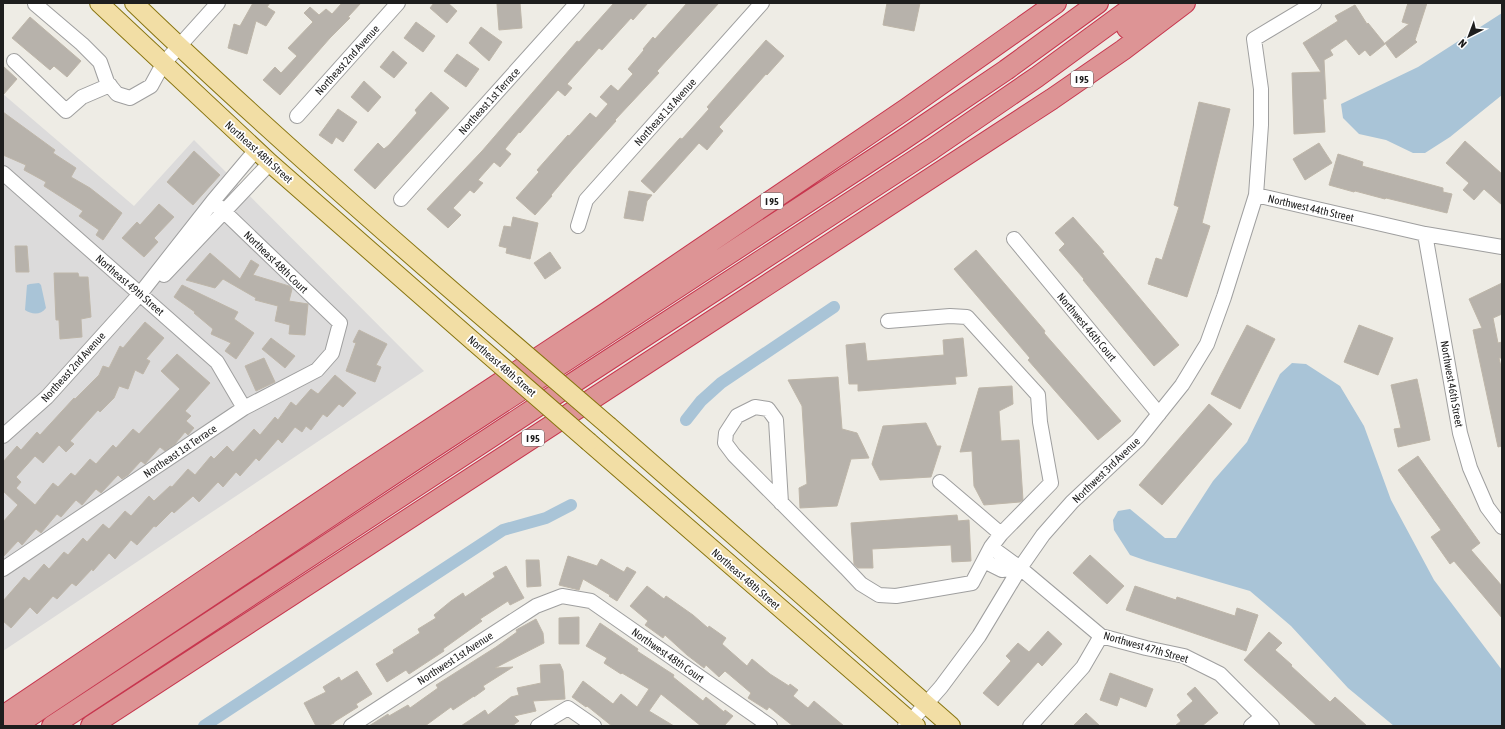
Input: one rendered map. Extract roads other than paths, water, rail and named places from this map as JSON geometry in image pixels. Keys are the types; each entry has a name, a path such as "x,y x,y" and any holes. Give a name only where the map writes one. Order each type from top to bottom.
{"highway":[{"name":"I 95","path":"3,716 348,483 626,300 900,113 1056,3"},
{"path":"15,726 416,459 901,141 1006,70 1098,3"},
{"path":"52,726 932,149 1037,77 1138,3"},
{"path":"975,150 1012,110 1161,3"},
{"name":"I 95","path":"90,726 975,150 1093,71 1185,3"}],"main road":[{"name":"Northeast 48th Street","path":"100,3 256,150 911,725"},
{"name":"Northeast 48th Street","path":"134,3 278,139 609,426 951,726"}],"street":[{"path":"35,4 82,44 100,62 110,85 117,94 130,98 151,86 163,64 218,3"},
{"name":"Northeast 2nd Avenue","path":"297,116 398,3"},
{"name":"Northeast 1st Avenue","path":"578,226 586,200 762,3"},
{"name":"Northwest 44th Street","path":"1314,3 1254,39 1261,89 1261,125 1256,195 1425,234"},
{"name":"Northeast 1st Terrace","path":"401,199 570,5"},
{"path":"14,61 66,111 82,98 110,85"},
{"name":"Northeast 2nd Avenue","path":"4,433 48,397 140,294 213,201 256,150"},
{"name":"Northeast 2nd Avenue","path":"140,294 146,293 270,162"},
{"name":"Northeast 49th Street","path":"3,173 218,362 244,408"},
{"name":"Northwest 3rd Avenue","path":"911,725 926,704 941,688 979,636 1020,568 1043,535 1072,502 1138,440 1182,385 1207,344 1224,297 1256,195"},
{"name":"Northeast 48th Court","path":"213,201 340,323"},
{"path":"1425,234 1502,247"},
{"name":"Northwest 46th Street","path":"1425,234 1460,433 1470,468 1487,507 1502,527"},
{"name":"Northwest 46th Court","path":"1014,239 1159,414"},
{"path":"781,503 776,420 768,409 755,407 737,416 726,433 725,443 734,455 781,503 861,584 879,595 896,596 972,583 991,547 1000,534 1051,483 1040,422 1038,395 967,317 950,316 888,321"},
{"name":"Northeast 1st Terrace","path":"3,569 244,408 318,370 332,353 340,323"},
{"path":"940,482 1000,534"},
{"name":"Northwest 47th Street","path":"991,547 1020,568 1101,636 1184,656 1220,674 1267,722"},
{"path":"984,561 1002,570 1020,568"},
{"name":"Northwest 48th Court","path":"562,596 591,601 764,725"},
{"name":"Northwest 1st Avenue","path":"351,726 536,606 562,596"},
{"path":"1030,726 1083,667 1101,636"},
{"path":"538,726 568,708 594,726"},
{"path":"1251,726 1267,722"}],"water":[{"path":"1502,13 1502,95 1450,137 1425,153 1413,153 1386,140 1359,134 1343,118 1341,104 1418,67"},
{"path":"39,283 41,285 46,308 42,312 36,314 25,310 27,285"},
{"path":"1292,363 1306,364 1340,386 1364,426 1391,500 1434,580 1502,670 1502,726 1394,726 1348,688 1291,626 1250,591 1130,555 1114,530 1113,520 1118,511 1130,509 1165,538 1176,538 1213,481 1247,442 1280,374"}],"waterway":[{"path":"686,420 701,401 721,383 834,307"},
{"path":"204,726 503,530 546,518 571,505"}]}
